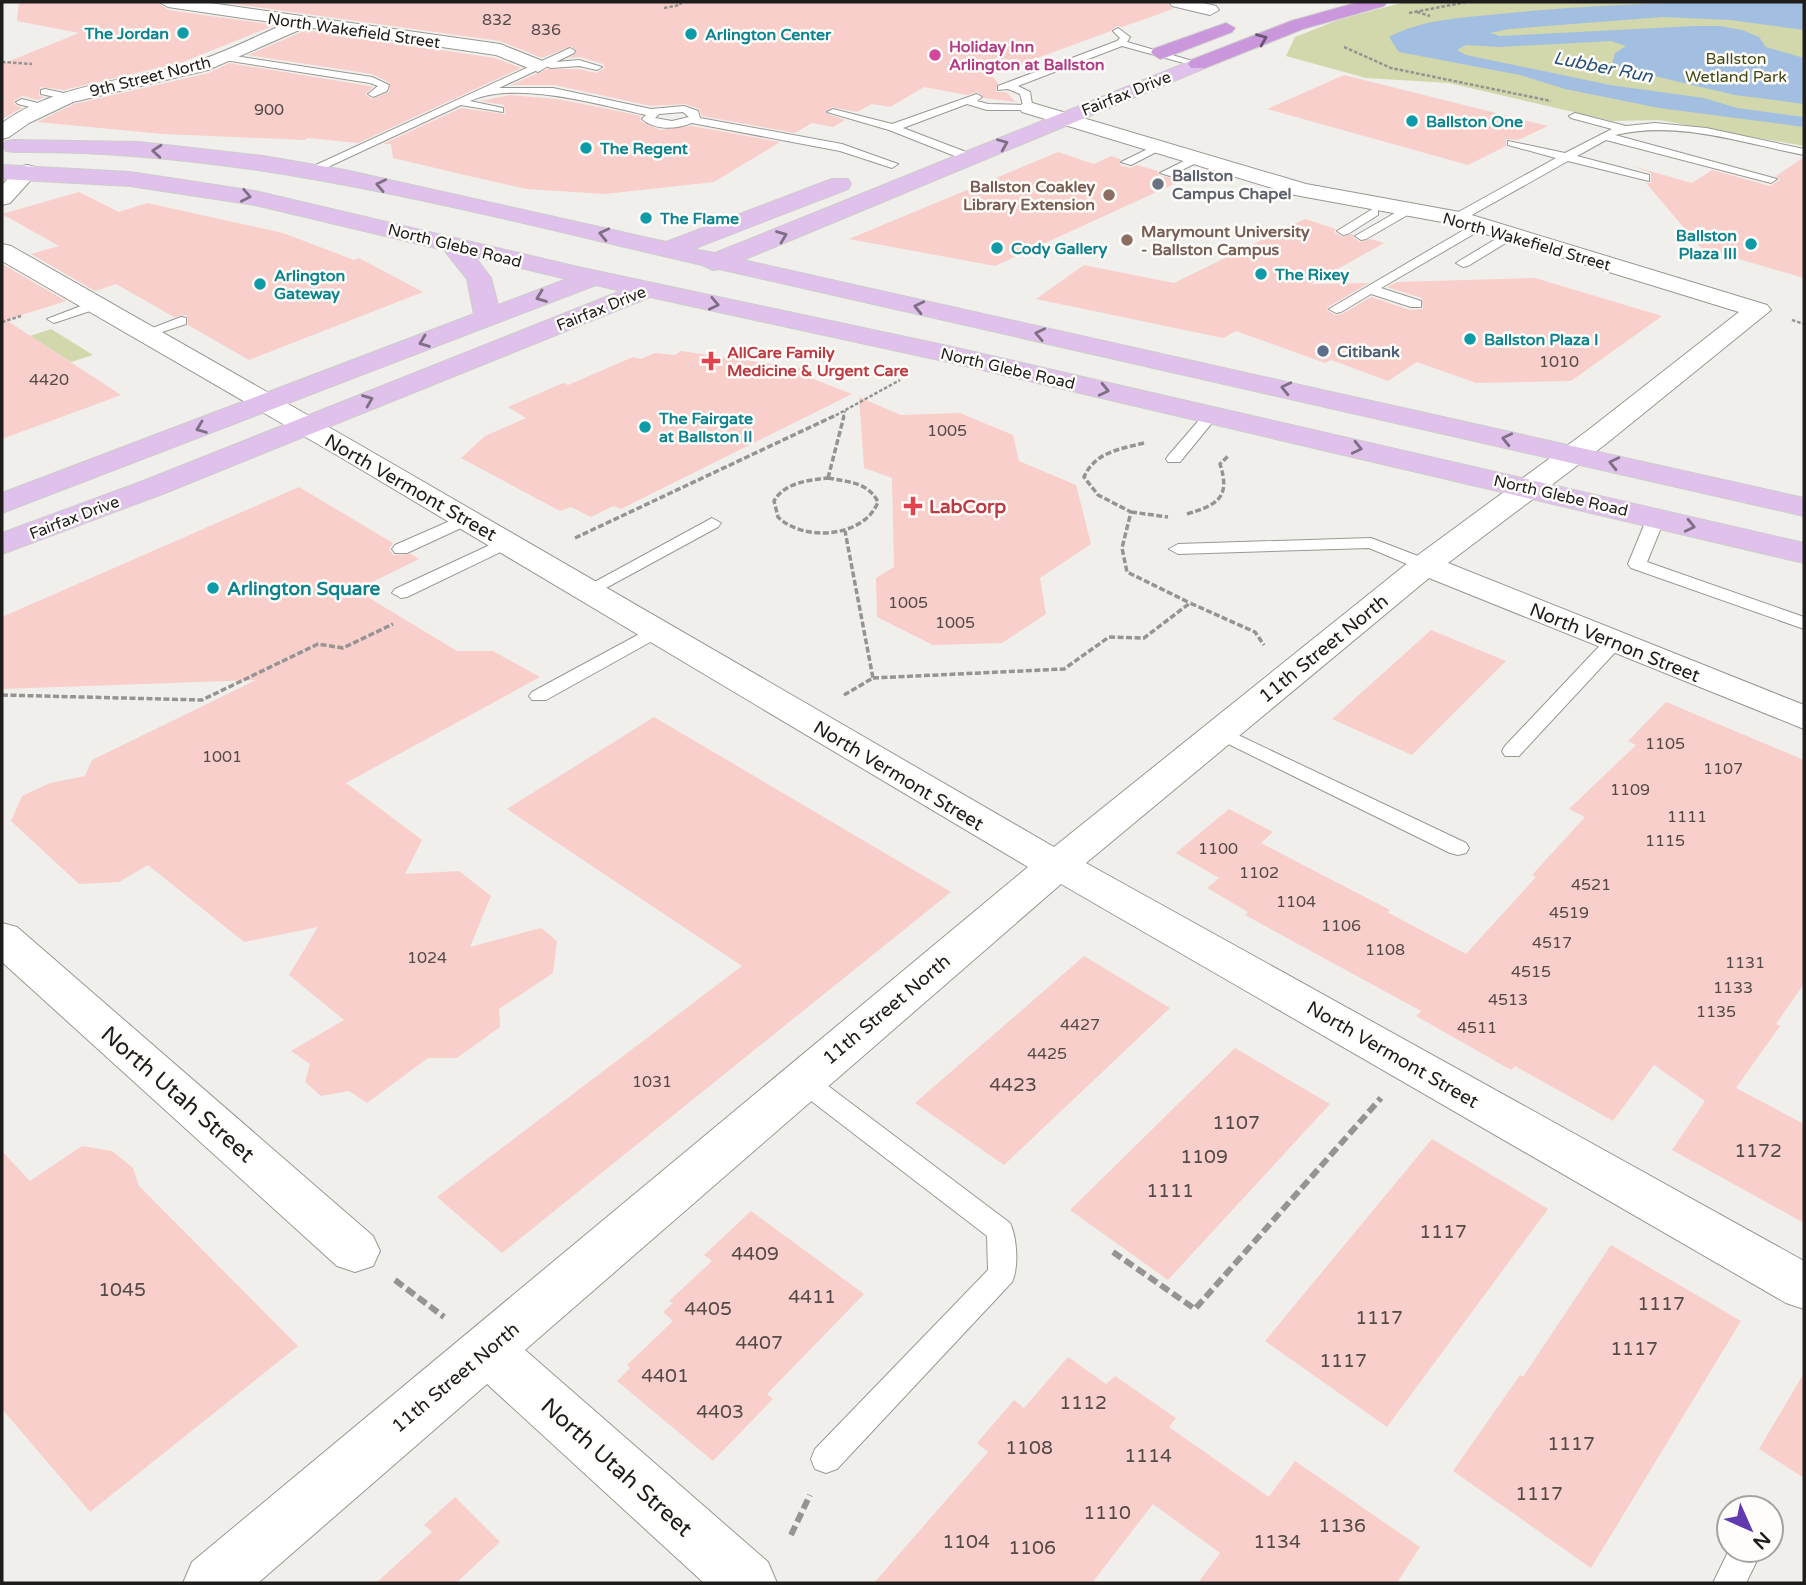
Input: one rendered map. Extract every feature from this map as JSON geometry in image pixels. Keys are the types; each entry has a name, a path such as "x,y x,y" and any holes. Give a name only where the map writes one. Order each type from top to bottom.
{"highway":[{"path":"1198,64 1297,25 1378,2"},
{"path":"1160,54 1237,23"}],"main road":[{"name":"Fairfax Drive","path":"1126,67 1160,54"},
{"name":"Fairfax Drive","path":"2,544 718,261 1198,64"},
{"name":"Fairfax Drive","path":"2,504 939,146 1050,98"},
{"path":"2,147 156,150 310,170 1804,507"},
{"name":"North Glebe Road","path":"2,172 130,179 214,190 348,218 594,278 934,351 1804,553"},
{"path":"453,245 479,278 488,317"}],"street":[{"name":"North Wakefield Street","path":"168,2 500,50 538,66"},
{"path":"1178,2 1210,10"},
{"name":"9th Street North","path":"2,133 44,100 69,97 188,69 300,23"},
{"name":"North Wakefield Street","path":"1029,108 1303,190 1485,227 1758,310 1574,454"},
{"path":"2,198 27,172"},
{"name":"North Vermont Street","path":"2,251 506,543 1018,845 1804,1287"},
{"name":"11th Street North","path":"213,1583 1057,865 1425,565 1574,454"},
{"name":"North Vernon Street","path":"1425,565 1804,718"},
{"name":"North Utah Street","path":"2,938 355,1251"},
{"name":"North Utah Street","path":"487,1350 747,1583"}],"lane":[{"path":"893,128 972,99 987,107 1029,108 1025,92 1005,86 1121,43 1125,37 1118,31"},
{"path":"1121,43 1198,64"},
{"path":"310,170 570,51"},
{"path":"222,57 372,80 384,85 383,89 373,94"},
{"path":"538,66 579,63 597,67"},
{"path":"481,92 553,91 652,113 648,119 656,123 679,124 692,120 842,148 892,164"},
{"path":"22,102 44,100"},
{"path":"460,102 499,110"},
{"path":"833,112 893,128 970,158"},
{"path":"1570,118 1775,176"},
{"path":"1449,259 1561,160 1613,132 1673,127 1804,152"},
{"path":"1506,146 1645,178"},
{"path":"1128,162 1178,153"},
{"path":"1146,167 1178,153"},
{"path":"1166,173 1178,153"},
{"path":"1328,226 1386,206"},
{"path":"1343,230 1386,206"},
{"path":"1361,236 1386,206"},
{"path":"1463,263 1485,227"},
{"path":"1336,309 1485,227"},
{"path":"1370,289 1416,304"},
{"path":"1355,298 1401,313"},
{"path":"54,319 94,305"},
{"path":"144,334 181,321"},
{"path":"1174,459 1212,415"},
{"path":"1656,518 1637,564 1804,623"},
{"path":"401,549 466,520"},
{"path":"587,591 712,523"},
{"path":"401,593 506,543"},
{"path":"1178,549 1371,543 1425,565"},
{"path":"539,696 656,631"},
{"path":"1512,751 1614,642"},
{"path":"1219,732 1458,848"},
{"path":"802,1080 1000,1231 1002,1274 826,1459"},
{"path":"1729,1583 1739,1564"}],"path":[{"path":"664,8 680,5 681,2"},
{"path":"1416,11 1430,16"},
{"path":"567,541 845,411 910,374"},
{"path":"828,478 845,411"},
{"path":"1150,439 1101,455 1087,466 1084,477 1090,490 1108,503 1131,512 1166,517 1206,508 1219,500 1226,490 1226,477 1220,464 1231,453"},
{"path":"828,478 861,484 879,499 873,518 845,531 828,533 796,528 783,522 776,514 773,506 776,497 784,490 811,479 828,478"},
{"path":"1131,512 1122,548 1127,572 1255,632 1264,645 1265,653"},
{"path":"845,531 873,678"},
{"path":"840,697 873,678 1064,669 1109,637 1144,638 1190,603"},
{"path":"2,695 202,700 318,644 343,648 401,620"},
{"path":"1113,1252 1195,1309 1388,1090"},
{"path":"355,1251 487,1350"}],"green space":[{"name":"Ballston Wetland Park","path":"1405,2 1804,2 1804,146 1659,120 1612,121 1449,83 1366,78 1286,56 1295,37 1338,20"},
{"path":"51,329 93,355 71,362 30,336"}],"water":[{"path":"1699,2 1804,3 1804,30 1730,20 1663,17 1509,29 1490,33 1500,36 1695,26 1720,26 1742,30 1759,37 1766,47 1804,58 1804,104 1735,95 1624,69 1612,64 1615,53 1626,46 1611,41 1499,47 1466,45 1457,50 1466,55 1610,85 1704,98 1737,108 1804,117 1804,127 1659,108 1565,89 1520,75 1399,52 1389,37 1415,26 1456,18 1574,8"}],"building":[{"path":"19,2 157,2 168,10 275,25 183,62 64,90 40,87 39,96 44,97 38,100 23,96 15,100 14,104 22,108 2,119 2,64 79,33 17,21"},
{"path":"220,2 1166,2 1173,9 1122,27 1117,26 1111,31 991,75 998,83 996,92 1006,92 1016,102 984,98 978,92 967,95 924,87 890,107 872,104 857,112 832,107 825,113 845,120 833,127 812,123 795,133 702,116 699,109 685,104 651,106 554,85 511,85 547,69 579,69 596,73 605,68 603,64 580,57 569,58 577,52 571,46 542,58 500,41"},
{"path":"306,30 495,58 521,68 358,143 308,138 304,140 163,134 37,122 74,104 209,73 229,63 373,87 365,94 372,99 389,92 390,83 372,74 248,55"},
{"name":"Ballston One","path":"1344,75 1548,126 1518,140 1506,139 1506,146 1468,165 1267,109"},
{"name":"The Regent","path":"510,95 556,99 641,116 640,121 660,130 692,126 780,142 714,182 605,194 527,189 469,176 393,158 391,144 383,144 461,108 505,114 504,105 480,101"},
{"path":"1058,152 1094,164 1111,156 1120,159 1120,165 1130,168 1137,165 1158,171 1159,176 1185,179 995,266 849,239"},
{"name":"Ballston Plaza III","path":"1804,157 1804,278 1701,248 1646,183 1651,183 1651,173 1632,166 1692,183 1712,170 1770,186 1780,180 1776,176"},
{"name":"Arlington Gateway","path":"79,192 119,212 147,203 283,233 354,260 359,258 423,292 249,360 188,325 187,315 174,317 116,284 95,291 31,254 59,246 2,214"},
{"path":"1305,219 1336,229 1334,232 1342,237 1353,234 1360,242 1371,239 1384,243 1311,284 1369,283 1328,307 1327,310 1335,315 1342,314 1371,297 1410,310 1423,309 1422,298 1387,287 1397,282 1535,278 1662,316 1571,381 1476,383 1417,362 1388,381 1331,360 1325,363 1236,331 1223,338 1036,299 1084,265 1174,283"},
{"path":"2,264 66,301 6,320 121,395 2,439"},
{"name":"The Fairgate at Ballston II","path":"681,351 807,369 803,375 852,394 621,509 613,506 591,517 571,507 560,511 461,458 485,436 526,418 508,407 633,357 641,359 655,353 675,355"},
{"path":"859,397 901,415 960,413 1013,435 1019,461 1076,485 1091,544 1040,578 1046,614 1002,643 933,645 877,617 876,578 894,567 892,478 864,468"},
{"path":"299,487 393,543 389,549 393,555 411,554 419,559 356,590 457,651 493,651 540,677 346,783 422,840 405,874 459,871 491,896 470,947 541,928 557,941 553,973 499,1009 500,1027 457,1058 428,1058 367,1103 349,1091 321,1096 305,1082 310,1064 291,1051 344,1020 289,975 318,927 244,942 148,865 119,882 79,884 11,821 22,796 50,783 85,776 92,760 256,680 2,689 2,617"},
{"path":"1431,630 1506,661 1412,755 1332,719"},
{"path":"1666,702 1804,760 1804,984 1776,1024 1780,1026 1736,1088 1804,1124 1804,1223 1672,1150 1705,1101 1654,1065 1613,1121 1515,1066 1511,1070 1416,1016 1421,1011 1245,915 1248,912 1207,888 1219,878 1176,853 1229,809 1273,832 1261,843 1390,910 1387,912 1466,954 1536,877 1532,875 1585,817 1569,809 1636,745 1628,741"},
{"path":"654,717 951,892 502,1253 437,1197 742,966 507,809"},
{"path":"1084,956 1170,1008 1004,1165 915,1103"},
{"path":"1235,1048 1330,1104 1168,1280 1070,1210"},
{"path":"1432,1139 1548,1209 1387,1427 1265,1341"},
{"path":"82,1146 112,1151 133,1168 139,1186 298,1346 90,1512 2,1409 2,1151 30,1181"},
{"path":"751,1211 864,1294 767,1394 773,1399 713,1461 617,1381 630,1368 627,1365 673,1321 663,1312 673,1303 669,1301 712,1261 704,1255"},
{"path":"1611,1245 1741,1321 1591,1568 1453,1471 1520,1375 1523,1377"},
{"path":"1068,1357 1106,1384 1115,1376 1176,1418 1169,1427 1269,1497 1295,1461 1420,1547 1397,1583 1198,1583 1220,1553 1153,1504 1092,1583 874,1583 988,1452 977,1443 1014,1400 1024,1408"},
{"path":"1804,1373 1804,1478 1759,1449"},
{"path":"455,1497 500,1542 456,1583 376,1583 432,1532 424,1525"}],"place":[{"name":"The Jordan","path":"183,33"},
{"name":"Arlington Center","path":"691,34"},
{"name":"Holiday Inn Arlington at Ballston","path":"935,55"},
{"name":"Ballston One","path":"1412,121"},
{"name":"The Regent","path":"586,148"},
{"name":"Ballston Campus Chapel","path":"1158,184"},
{"name":"Ballston Coakley Library Extension","path":"1109,195"},
{"name":"The Flame","path":"646,218"},
{"name":"Marymount University - Ballston Campus","path":"1127,240"},
{"name":"Ballston Plaza III","path":"1751,244"},
{"name":"Cody Gallery","path":"997,248"},
{"name":"The Rixey","path":"1261,274"},
{"name":"Arlington Gateway","path":"260,284"},
{"name":"Ballston Plaza I","path":"1470,339"},
{"name":"Citibank","path":"1323,351"},
{"name":"AllCare Family Medicine & Urgent Care","path":"711,361"},
{"name":"The Fairgate at Ballston II","path":"645,427"},
{"name":"LabCorp","path":"913,506"},
{"name":"Arlington Square","path":"213,588"}],"water label":[{"name":"Lubber Run","path":"1603,67"}]}
